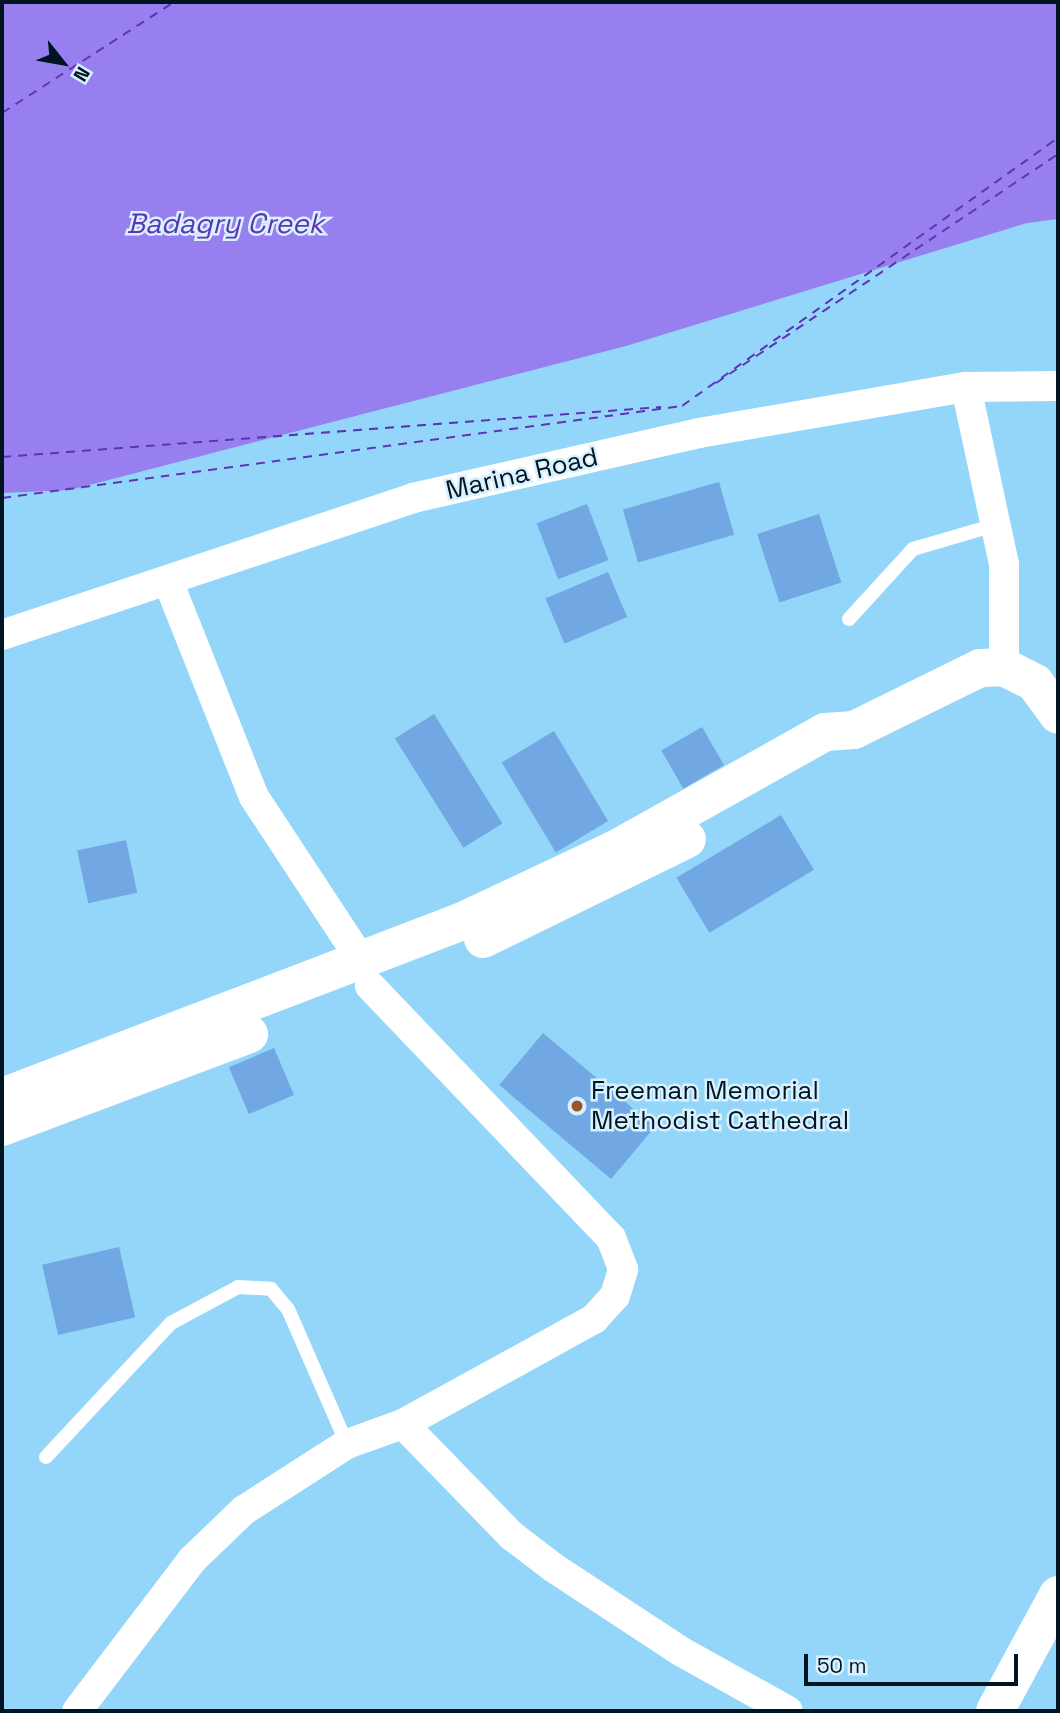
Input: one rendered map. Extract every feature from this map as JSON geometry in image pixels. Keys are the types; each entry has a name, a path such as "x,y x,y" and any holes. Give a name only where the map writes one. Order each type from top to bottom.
{"street":[{"name":"Marina Road","path":"2,635 413,498 699,433 966,387 1058,386"},
{"path":"966,387 1004,564 1004,667"},
{"path":"76,1711 192,1560 244,1510 347,1444 403,1424 594,1319 615,1296 623,1269 611,1238 366,974 254,796 168,581"},
{"path":"2,1127 118,1070 626,874 839,752 854,730 980,668 1004,667 1052,697"},
{"path":"2,1097 118,1070"},
{"path":"403,1424 512,1536 554,1568 682,1652 789,1711"},
{"path":"995,1711 1058,1595"}],"lane":[{"path":"849,620 914,549 995,525"},
{"path":"46,1457 171,1323 238,1287 271,1289 288,1309 347,1444"}],"water":[{"name":"Badagry Creek","path":"2,2 1058,2 1058,219 1027,223 626,346 70,490 2,493"}],"building":[{"path":"719,482 734,535 638,562 623,510"},
{"path":"587,504 609,560 558,579 537,523"},
{"path":"819,514 841,582 779,603 757,534"},
{"path":"608,572 627,617 565,644 545,599"},
{"path":"434,714 502,823 463,848 395,738"},
{"path":"702,727 724,765 683,789 661,750"},
{"path":"554,731 608,821 556,852 502,762"},
{"path":"781,815 814,870 709,933 676,878"},
{"path":"126,840 137,893 88,903 77,850"},
{"name":"Freeman Memorial Methodist Cathedral","path":"543,1033 655,1127 611,1179 499,1085"},
{"path":"274,1048 294,1095 249,1114 229,1067"},
{"path":"119,1247 135,1317 58,1335 42,1265"}],"ferry route":[{"path":"2,113 174,2"},
{"path":"2,498 682,406 1058,138"},
{"path":"716,383 1058,154"},
{"path":"2,457 661,407"}],"place":[{"name":"Freeman Memorial Methodist Cathedral","path":"577,1106"}]}
